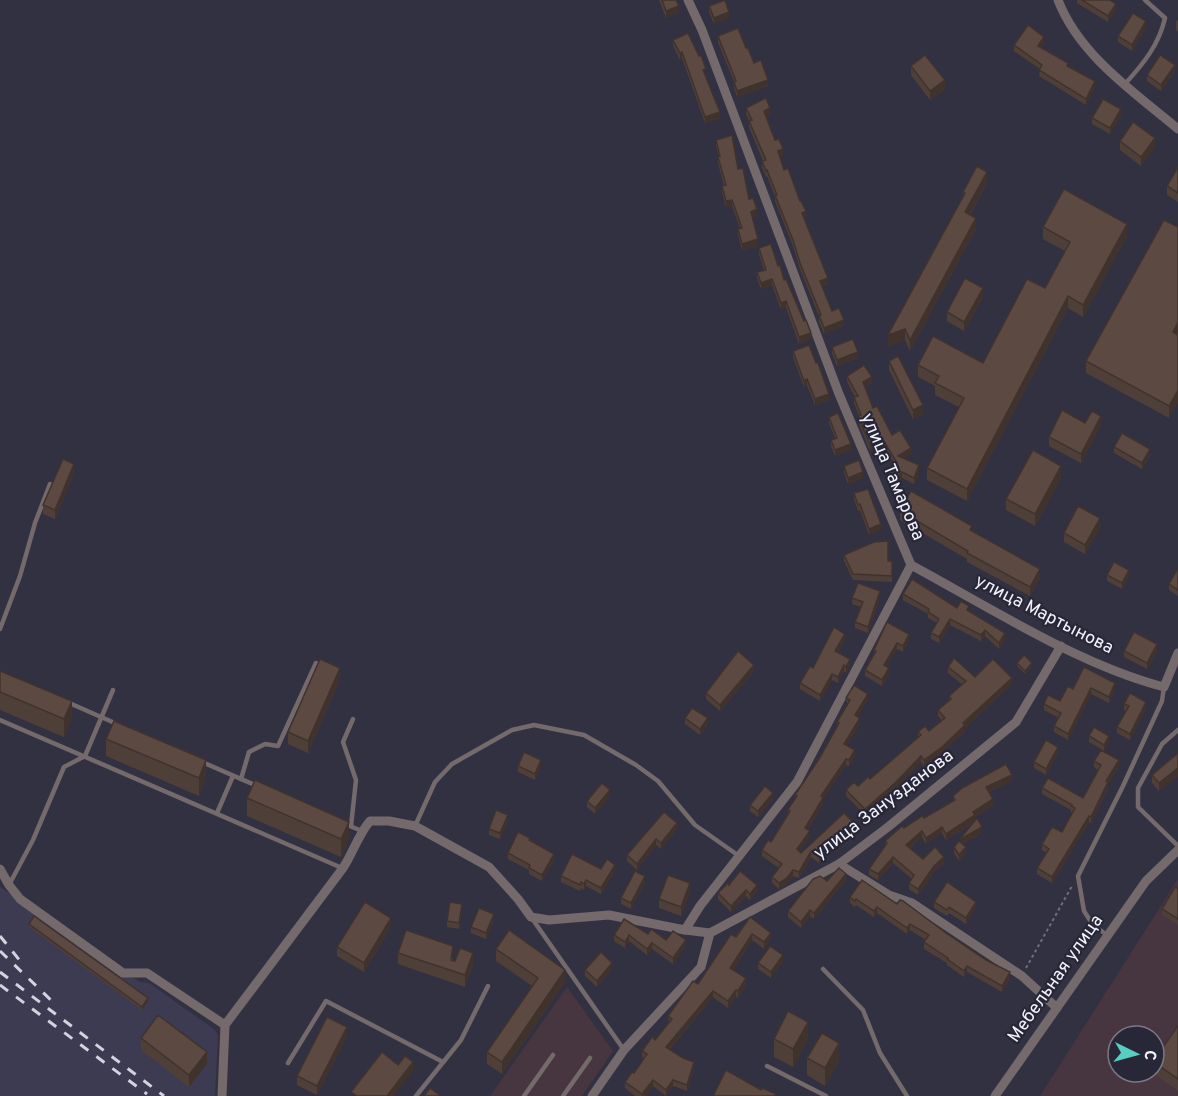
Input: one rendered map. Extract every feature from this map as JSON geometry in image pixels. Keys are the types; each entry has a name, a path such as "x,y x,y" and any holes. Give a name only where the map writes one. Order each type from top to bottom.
{"street":[{"name":"улица Тамарова","path":"685,930 700,906 797,782 911,565 839,394 702,30 688,0"},
{"path":"1058,0 1066,20 1089,50 1178,129"},
{"name":"улица Мартынова","path":"911,565 1061,646 1141,681 1164,687"},
{"name":"улица Занузданова","path":"710,933 839,864 1016,722 1061,646"},
{"path":"1164,687 1178,653"},
{"path":"222,1096 225,1025 343,868 354,851 362,831 370,821 390,821 415,826 489,867 531,917 549,920 609,915 710,933 701,967 624,1050 592,1096"},
{"name":"Мебельная улица","path":"995,1096 1146,881 1178,848"},
{"path":"839,864 889,895 912,903 1022,976 1057,1008"},
{"path":"0,869 20,899 123,973 147,973 225,1025"}],"lane":[{"path":"1125,84 1146,61 1161,36 1165,18 1145,0"},
{"path":"0,629 20,576 34,523 50,483"},
{"path":"241,779 249,752 265,744 278,746 316,663"},
{"path":"1107,935 1093,925 1084,911 1078,876 1162,701 1164,687"},
{"path":"9,885 33,840 64,767 85,756 113,690"},
{"path":"61,700 124,727"},
{"path":"351,826 356,780 343,742 353,719"},
{"path":"0,720 343,868"},
{"path":"415,826 435,782 452,764 512,730 534,725 584,735 636,765 658,781 695,825 739,856"},
{"path":"1178,730 1162,744 1138,788 1138,807 1178,848"},
{"path":"200,761 263,789"},
{"path":"217,813 233,776"},
{"path":"340,822 362,831"},
{"path":"531,917 624,1050"},
{"path":"824,969 863,1010 880,1053 907,1096"},
{"path":"416,1096 461,1040 488,986"},
{"path":"288,1063 326,1001 443,1062"},
{"path":"524,1096 553,1056"},
{"path":"563,1096 590,1058"},
{"path":"767,1066 826,1096"}],"path":[{"path":"1022,976 1078,876"}],"shaded area":[{"path":"1178,879 1178,1096 1040,1096"},
{"path":"0,887 140,982 149,983 215,1030 218,1036 215,1096 0,1096"},
{"path":"567,987 613,1051 582,1096 490,1096"}],"building":[{"path":"662,0 676,0 679,6 666,11"},
{"path":"725,0 729,12 714,18 709,6"},
{"path":"1082,0 1110,0 1116,4 1108,16"},
{"path":"1133,13 1146,21 1132,45 1118,36"},
{"path":"1028,25 1044,37 1038,46 1068,63 1067,66 1095,81 1086,99 1039,70 1042,65 1014,45"},
{"path":"738,28 754,63 761,60 768,80 737,91 734,82 736,81 718,36"},
{"path":"688,33 699,56 701,55 706,69 703,70 720,112 705,117 682,52 680,53 673,40"},
{"path":"925,55 945,80 930,91 911,66"},
{"path":"1160,55 1175,65 1161,85 1147,75"},
{"path":"766,98 770,108 764,111 775,140 779,139 783,149 778,151 784,170 788,168 806,211 802,213 828,278 820,281 832,311 839,308 844,320 824,328 775,195 777,195 762,161 766,160 749,121 752,120 746,108"},
{"path":"1103,99 1121,109 1110,128 1092,118"},
{"path":"1133,122 1155,138 1141,157 1120,141"},
{"path":"732,135 738,169 743,168 749,199 753,198 757,209 751,212 758,239 742,244 738,229 742,228 732,200 726,201 722,186 726,185 716,140"},
{"path":"977,166 987,172 965,212 976,218 910,340 905,329 888,335 965,193 963,192"},
{"path":"1178,167 1178,193 1167,186"},
{"path":"1064,189 1127,224 1083,305 1068,296 967,489 927,468 964,398 935,383 939,376 918,365 933,336 983,363 1027,279 1045,288 1070,242 1043,227"},
{"path":"1164,220 1178,227 1178,322 1173,332 1178,335 1178,390 1169,406 1086,361"},
{"path":"771,244 784,280 786,279 811,333 799,337 786,301 781,303 772,279 761,283 757,272 766,270 759,248"},
{"path":"965,278 983,288 964,322 947,312"},
{"path":"853,339 858,352 837,360 832,347"},
{"path":"809,345 829,394 815,399 807,379 804,381 793,351"},
{"path":"898,356 923,405 913,410 889,361"},
{"path":"864,365 872,377 863,382 873,408 877,406 892,435 900,430 911,448 898,456 919,465 914,478 902,472 893,482 886,475 897,463 882,438 870,445 858,416 861,415 854,397 858,396 847,376"},
{"path":"1062,410 1085,423 1092,411 1101,416 1081,454 1049,437"},
{"path":"838,413 851,444 835,450 831,440 837,438 829,417"},
{"path":"1122,433 1150,449 1142,463 1114,447"},
{"path":"1033,450 1061,466 1035,514 1006,499"},
{"path":"63,459 74,464 55,510 43,505"},
{"path":"859,460 863,472 848,478 844,466"},
{"path":"868,489 881,524 869,529 854,493"},
{"path":"911,491 972,526 970,530 1040,569 1030,587 967,553 968,551 900,511"},
{"path":"1078,506 1100,518 1085,545 1064,533"},
{"path":"888,541 888,561 892,561 892,576 853,574 844,555 874,542"},
{"path":"1114,562 1129,570 1122,583 1107,575"},
{"path":"1178,568 1178,590 1169,584"},
{"path":"912,579 957,608 961,601 969,606 967,610 1005,633 999,643 985,630 981,635 950,619 939,637 931,633 939,619 928,612 929,609 903,594"},
{"path":"858,583 880,591 868,627 855,622 863,602 852,598"},
{"path":"887,622 909,634 903,646 897,643 884,665 889,668 882,680 865,670 876,651 874,650"},
{"path":"834,627 845,634 835,651 850,659 838,677 832,674 820,695 800,683 810,666 813,668"},
{"path":"1134,632 1157,644 1147,663 1124,651"},
{"path":"738,651 754,665 720,705 706,693"},
{"path":"1024,655 1032,663 1025,671 1017,663"},
{"path":"954,658 975,677 993,659 1012,678 963,723 965,725 942,747 924,760 921,756 865,809 846,790 854,782 858,786 868,777 870,779 921,735 918,732 925,726 929,731 945,718 938,710 951,699 949,696 966,681 948,667"},
{"path":"320,659 340,668 308,741 288,732"},
{"path":"1084,667 1115,683 1109,697 1091,688 1068,734 1054,726 1061,713 1044,704 1048,695 1060,701 1068,686 1073,689"},
{"path":"0,671 72,701 64,719 0,692"},
{"path":"854,685 868,694 855,715 860,718 844,744 855,750 849,760 846,759 821,796 823,798 805,828 810,831 797,849 801,853 844,813 855,824 835,842 832,839 819,857 811,851 799,872 793,870 779,883 772,877 782,864 762,850 768,840 771,842 790,811 788,809 797,796 795,795 819,759 850,700 846,698"},
{"path":"1130,693 1146,702 1130,734 1117,727 1129,706 1124,704"},
{"path":"692,708 708,718 700,729 685,718"},
{"path":"114,721 206,760 199,778 106,739"},
{"path":"1094,727 1109,736 1104,745 1089,736"},
{"path":"1046,740 1058,747 1046,769 1034,762"},
{"path":"1101,750 1119,760 1106,781 1108,782 1091,817 1089,816 1052,877 1037,868 1049,849 1042,844 1052,827 1062,832 1075,808 1042,788 1048,778 1083,798 1101,765 1094,761"},
{"path":"524,752 541,760 535,774 518,766"},
{"path":"1178,753 1178,768 1159,783 1152,775"},
{"path":"1006,764 1012,775 986,787 993,799 973,812 975,815 946,834 942,827 926,838 922,831 906,845 923,859 935,847 944,857 934,866 918,889 909,883 914,875 893,857 878,874 869,869 887,843 885,841 902,826 904,828 922,816 924,818 955,800 953,796 962,788"},
{"path":"255,780 349,822 341,839 247,798"},
{"path":"602,783 610,790 595,808 587,801"},
{"path":"765,786 773,793 758,811 750,805"},
{"path":"496,810 508,815 500,833 489,829"},
{"path":"664,812 677,823 661,843 656,839 637,864 627,855"},
{"path":"977,818 982,827 960,839"},
{"path":"518,832 554,854 542,875 529,868 530,865 508,853"},
{"path":"959,841 966,847 959,855 954,847"},
{"path":"572,854 601,869 607,859 615,865 601,888 586,880 580,885 561,876"},
{"path":"839,868 846,874 814,913 810,910 801,922 788,911 813,879 820,876 827,881"},
{"path":"635,871 645,876 631,903 621,898"},
{"path":"740,871 757,885 750,894 746,890 731,906 718,893 728,883 729,885"},
{"path":"668,875 690,883 681,907 659,899"},
{"path":"862,880 897,904 900,900 903,901 986,960 1010,972 1002,986 967,966 964,971 924,942 929,935 910,924 907,928 877,907 874,911 856,899 855,901 850,897"},
{"path":"947,882 976,902 966,918 949,907 947,910 934,902"},
{"path":"1175,887 1178,889 1178,919 1162,909"},
{"path":"365,902 391,918 364,963 337,947"},
{"path":"450,902 462,904 459,923 447,921"},
{"path":"479,908 494,914 486,933 471,927"},
{"path":"34,916 148,998 142,1007 29,924"},
{"path":"750,917 771,933 764,942 752,934 730,968 746,978 738,991 736,990 728,1001 713,991 666,1047 694,1062 687,1085 673,1080 666,1090 653,1080 642,1094 625,1082 647,1054 642,1051 652,1037 655,1040 672,1019 668,1016 693,981 698,984 731,934 736,937"},
{"path":"624,919 648,934 651,929 666,940 673,931 686,940 673,958 652,943 647,949 629,935 625,942 614,935"},
{"path":"406,930 453,946 451,960 455,961 460,948 473,953 465,975 398,953"},
{"path":"509,930 565,970 502,1062 487,1052 538,978 496,949"},
{"path":"770,946 783,955 771,972 758,963"},
{"path":"601,952 612,963 597,981 585,970"},
{"path":"788,1011 808,1022 793,1049 774,1039"},
{"path":"158,1015 207,1052 189,1075 141,1038"},
{"path":"327,1017 347,1027 317,1086 297,1076"},
{"path":"1178,1026 1178,1079 1166,1070 1166,1043"},
{"path":"822,1033 839,1043 825,1068 807,1058"},
{"path":"382,1052 398,1065 405,1056 413,1062 387,1096 357,1096 351,1092"},
{"path":"726,1070 761,1090 762,1088 776,1094 775,1096 713,1096"},
{"path":"430,1088 441,1096 424,1096"}],"railway":[{"path":"0,936 21,962"},
{"path":"0,951 54,1003"},
{"path":"0,972 164,1096"},
{"path":"0,985 147,1094"}]}
